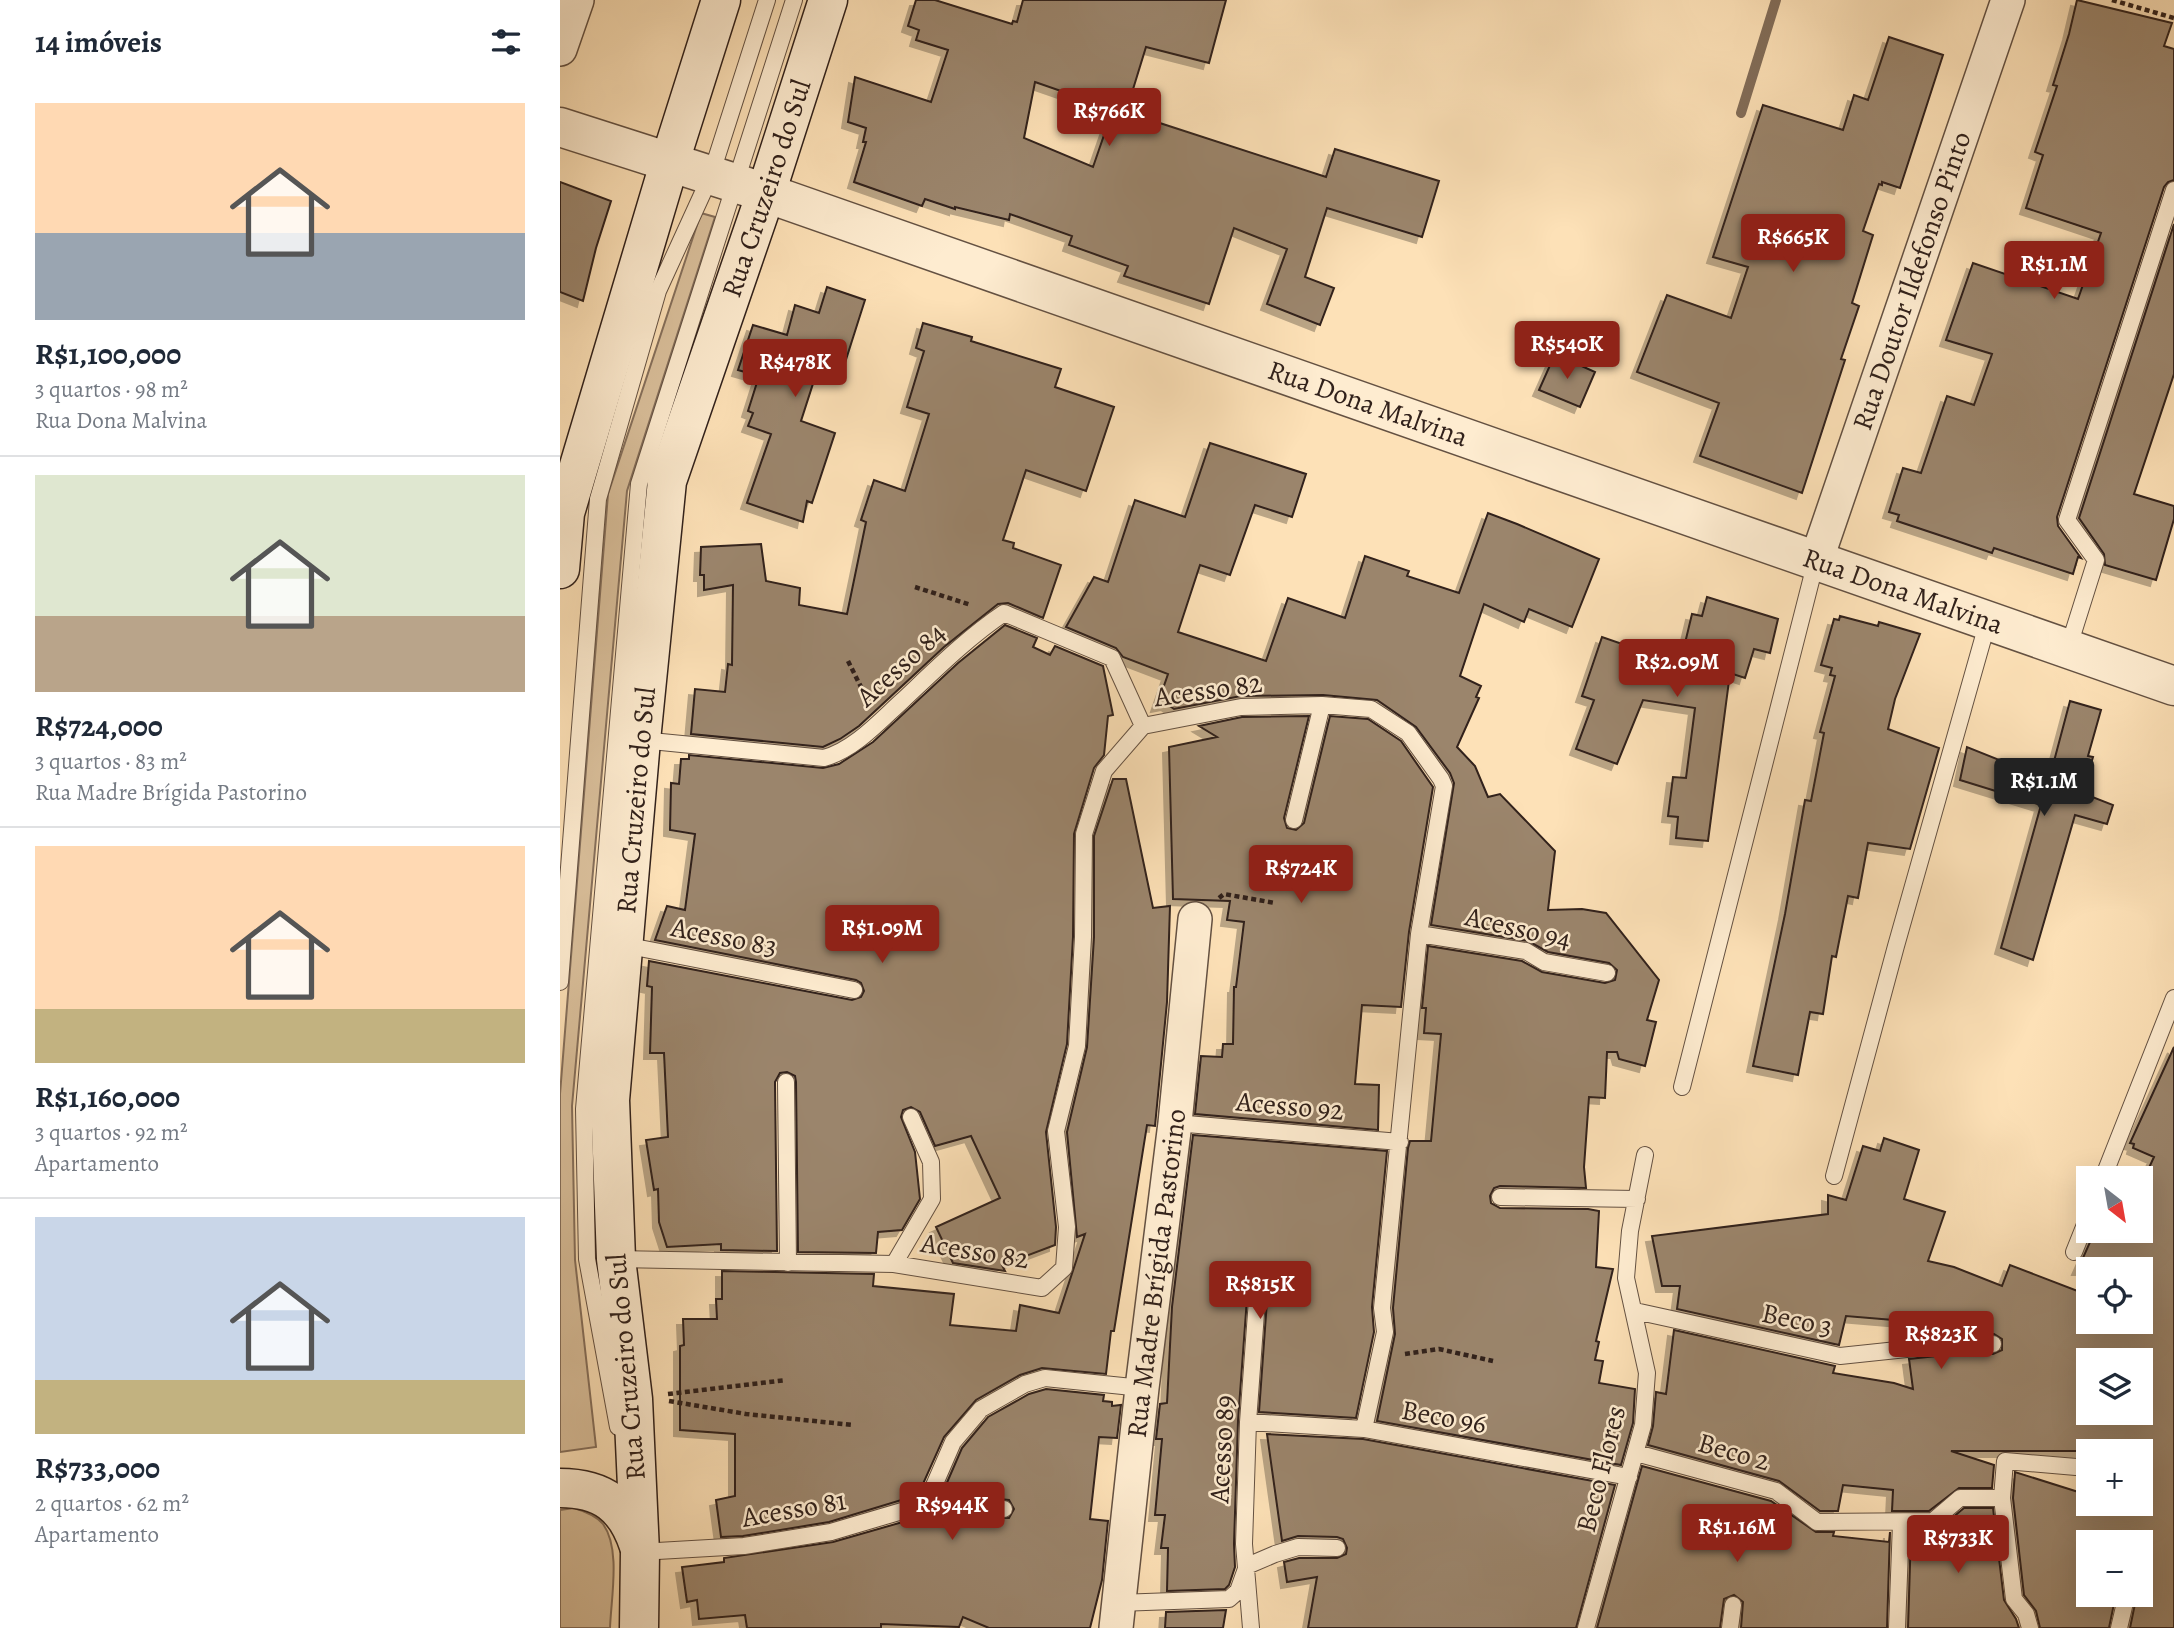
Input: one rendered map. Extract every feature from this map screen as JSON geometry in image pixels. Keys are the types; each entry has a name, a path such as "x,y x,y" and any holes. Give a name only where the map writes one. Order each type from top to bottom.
{"main road":[{"path":"560,569 565,513 670,161 722,0"},
{"name":"Rua Cruzeiro do Sul","path":"639,1628 640,1552 633,1399 616,1259 610,1100 667,481 738,184 828,0"},
{"name":"Rua Dona Malvina","path":"560,127 738,184 2174,686"},
{"path":"560,1488 580,1488 601,1495 620,1509 633,1528 640,1552"}],"street":[{"path":"560,49 577,0"},
{"name":"Rua Doutor Ildefonso Pinto","path":"1816,561 2008,0"},
{"name":"Rua Madre Brígida Pastorino","path":"1117,1615 1175,1123 1195,919"}],"lane":[{"path":"560,982 598,499 658,291 738,184 767,0"},
{"path":"640,1552 587,1259 583,1109 639,484 738,184 794,0"},
{"path":"2068,649 2096,561 2067,520 2174,190"},
{"path":"1682,1087 1816,561"},
{"path":"1004,612 1112,658 1143,726"},
{"name":"Acesso 84","path":"642,740 824,758 837,755 879,723 978,630 1004,612"},
{"path":"1834,1176 1988,621"},
{"path":"1294,820 1322,705"},
{"name":"Acesso 82","path":"616,1259 894,1264 1042,1288 1064,1268 1067,1227 1056,1130 1077,1046 1083,937 1084,834 1104,771 1143,726 1241,707 1322,705 1371,709 1408,733 1441,779 1443,793 1419,934 1382,1308 1385,1332 1364,1429"},
{"name":"Acesso 94","path":"1419,934 1526,951 1544,962 1606,973"},
{"name":"Acesso 83","path":"624,944 854,990"},
{"path":"2108,1166 2174,998"},
{"path":"786,1082 788,1263"},
{"path":"894,1264 932,1199 930,1162 911,1117"},
{"name":"Acesso 92","path":"1175,1123 1400,1142"},
{"name":"Beco Flores","path":"1586,1628 1643,1425 1647,1373 1626,1278 1630,1231 1645,1155"},
{"path":"1500,1197 1637,1199"},
{"path":"2074,1252 2078,1243"},
{"name":"Acesso 89","path":"1251,1628 1244,1544 1248,1422 1259,1272"},
{"name":"Beco 3","path":"1635,1311 1840,1356 1954,1343 1993,1343"},
{"path":"926,1504 953,1442 981,1409 1025,1384 1045,1378 1142,1388"},
{"name":"Beco 96","path":"1248,1422 1364,1429 1629,1477"},
{"name":"Beco 2","path":"1636,1453 1776,1491 1817,1522 1933,1521 1960,1498 2002,1498"},
{"path":"2030,1628 2025,1614 2014,1599 2002,1498 2005,1461 2076,1467"},
{"name":"Acesso 81","path":"640,1552 744,1546 818,1534 926,1504 1004,1509"},
{"path":"1897,1628 1901,1523"},
{"path":"1117,1615 1229,1600 1238,1591 1247,1566 1298,1547 1337,1549"},
{"path":"1730,1628 1733,1605"},
{"path":"2119,1628 2124,1607"}],"path":[{"path":"2112,0 2174,18"},
{"path":"915,587 989,611 1004,612"},
{"path":"848,661 879,723"},
{"path":"1195,919 1224,894 1275,903"},
{"path":"1381,1354 1439,1349 1493,1361"},
{"path":"633,1399 786,1380"},
{"path":"633,1399 679,1401 746,1415 853,1424"}],"shaded area":[{"path":"701,213 715,217 627,491 572,1106 575,1260 596,1447 560,1452 560,1094 608,494"},
{"path":"574,1508 597,1518 609,1534 614,1574 610,1628 560,1628 560,1510"}],"building":[{"path":"916,0 935,0 1012,24 1013,21 1017,22 1023,0 1226,0 1209,63 1146,47 1126,112 1326,177 1335,149 1439,181 1422,237 1327,208 1305,277 1334,288 1320,325 1267,304 1287,249 1234,228 1209,304 1124,276 1128,266 1069,245 1072,236 1010,214 1009,220 955,209 925,199 922,206 854,182 866,142 863,142 866,128 848,122 855,77 931,102 948,50 916,40 919,30 908,26","holes":["1035,82 1113,109 1093,167 1024,138"]},
{"path":"2077,0 2172,23 2164,46 2174,49 2174,180 2164,187 2057,517 2058,526 2081,558 2078,557 2073,574 1994,548 1992,553 1897,521 1899,515 1889,512 1903,468 1921,473 1947,396 1974,405 1992,354 1946,340 1973,263 2078,299 2101,233 2026,208 2043,155 2035,152 2057,86 2053,85"},
{"path":"1889,37 1943,55 1900,188 1882,182 1882,185 1879,184 1863,231 1873,235 1852,303 1859,306 1841,359 1845,360 1802,493 1700,456 1719,403 1637,372 1667,295 1731,318 1748,267 1713,257 1763,105 1843,130 1854,95 1868,100"},
{"path":"560,182 611,201 583,301 560,292"},
{"path":"2174,224 2174,374 2134,494 2174,506 2174,519 2156,580 2105,565 2104,554 2079,518"},
{"path":"827,287 865,300 843,369 820,362 801,421 835,433 812,503 807,501 803,522 747,503 771,434 748,426 753,413 748,411 759,376 738,370 753,325 787,335 795,305 819,313"},
{"path":"923,323 972,337 971,341 1061,369 1055,387 1114,407 1086,491 1026,470 1003,540 1014,543 1013,548 1061,565 1043,618 1008,603 998,604 944,647 859,726 823,747 691,734 695,689 725,692 728,664 732,665 733,585 704,590 704,575 700,575 701,547 761,544 766,581 800,588 799,605 847,614 866,522 861,520 874,480 905,491 929,414 907,407 924,351 916,348"},
{"path":"1555,354 1595,372 1580,407 1539,390"},
{"path":"1210,443 1306,474 1292,517 1255,505 1230,575 1200,565 1178,632 1266,661 1288,598 1345,618 1365,556 1409,571 1407,576 1459,593 1488,513 1599,559 1572,627 1529,609 1524,622 1484,604 1460,676 1481,686 1476,697 1479,698 1457,747 1475,766 1488,797 1500,794 1555,851 1548,910 1582,909 1606,913 1659,980 1647,1020 1656,1022 1645,1066 1619,1059 1617,1052 1607,1052 1605,1098 1589,1097 1584,1167 1586,1188 1500,1186 1494,1188 1490,1196 1491,1203 1500,1208 1599,1211 1596,1267 1613,1269 1596,1341 1599,1342 1595,1360 1603,1361 1599,1383 1635,1389 1633,1423 1621,1465 1377,1421 1395,1334 1393,1308 1408,1148 1410,1141 1431,1141 1441,1034 1424,1033 1426,1008 1422,1008 1428,946 1522,961 1542,972 1605,983 1615,980 1617,970 1609,963 1548,952 1528,941 1431,925 1454,783 1450,773 1416,727 1377,700 1323,695 1241,696 1174,709 1167,704 1157,706 1168,674 1123,657 1116,648 1066,627 1094,577 1108,582 1135,500 1185,517"},
{"path":"1707,597 1778,619 1770,653 1754,649 1745,678 1730,673 1708,841 1676,838 1678,817 1668,816 1673,777 1686,778 1695,708 1643,700 1617,764 1576,749 1594,700 1582,696 1602,637 1680,664 1692,614 1702,616"},
{"path":"1840,616 1878,626 1879,622 1920,634 1895,699 1888,729 1939,748 1910,849 1868,843 1858,898 1848,896 1836,957 1832,956 1823,1014 1810,1012 1798,1075 1753,1066 1785,914 1805,800 1811,801 1824,733 1820,732 1835,676 1830,675 1832,668 1821,665 1834,619 1839,620"},
{"path":"1005,625 1037,638 1033,647 1050,655 1055,646 1103,666 1113,715 1108,716 1104,755 1094,768 1074,834 1073,937 1067,1044 1046,1132 1056,1227 1055,1245 1002,1265 1005,1271 953,1263 936,1227 1000,1198 971,1136 935,1146 920,1112 911,1107 903,1110 901,1117 915,1152 920,1199 902,1230 878,1232 876,1253 798,1252 796,1082 795,1076 787,1072 780,1073 775,1082 777,1251 721,1250 721,1244 667,1247 659,1222 658,1189 654,1190 646,1140 668,1137 664,1053 650,1053 652,987 647,986 649,961 852,1000 861,997 864,991 861,983 856,980 655,940 667,906 685,910 695,834 670,830 671,783 679,784 681,759 689,759 689,755 823,768 839,764 873,742 958,663"},
{"path":"2070,701 2101,710 2088,756 2093,757 2082,793 2113,805 2107,824 2075,815 2033,960 2001,948 2041,805 1960,780 1967,747 2049,780"},
{"path":"1309,716 1284,818 1287,828 1296,830 1304,823 1330,716 1368,719 1401,741 1433,787 1409,932 1401,1007 1362,1005 1355,1084 1379,1085 1378,1130 1195,1114 1201,1056 1222,1057 1223,1044 1233,1044 1234,987 1244,922 1227,920 1230,901 1173,899 1169,747 1217,737 1199,726 1242,717"},
{"path":"1113,779 1126,779 1153,908 1170,906 1167,1002 1155,1126 1147,1125 1106,1374 1042,1368 1020,1375 976,1400 944,1437 918,1495 829,1522 721,1537 716,1500 735,1496 735,1434 680,1430 680,1346 684,1345 683,1319 717,1319 716,1299 722,1299 722,1271 874,1274 873,1286 954,1294 950,1325 1016,1331 1020,1305 1059,1313 1085,1234 1077,1237 1067,1132 1087,1047 1094,937 1094,836"},
{"path":"2174,1047 2174,1628 2130,1628 2134,1607 2153,1607 2153,1530 2076,1530 2076,1607 2113,1607 2109,1628 2040,1628 2036,1611 2024,1595 2013,1498 2015,1472 2076,1491 2076,1516 2153,1516 2153,1439 2076,1439 2076,1451 1951,1451 1994,1465 1992,1488 1959,1488 1929,1511 1892,1511 1893,1490 1843,1485 1838,1511 1820,1511 1779,1481 1648,1445 1653,1426 1656,1392 1666,1394 1674,1330 1835,1366 1833,1373 1894,1383 1913,1389 1909,1359 1955,1354 1993,1354 2002,1350 2002,1339 1994,1334 1907,1338 1905,1321 1846,1316 1839,1345 1677,1309 1680,1286 1662,1286 1652,1236 1828,1214 1828,1195 1846,1200 1863,1146 1880,1151 1884,1138 1919,1150 1904,1199 1945,1212 1928,1261 1954,1267 2002,1286 2010,1265 2076,1290 2076,1334 2153,1334 2153,1257 2083,1257 2090,1243 2153,1243 2153,1166 2150,1166 2154,1157 2133,1148 2134,1144 2130,1143"},
{"path":"1193,1135 1387,1151 1372,1307 1374,1332 1356,1418 1259,1412 1269,1273 1264,1263 1254,1263 1249,1271 1238,1421 1235,1567 1225,1589 1167,1591 1168,1548 1161,1548 1165,1515 1155,1515 1162,1439 1156,1439 1160,1404 1167,1403 1172,1307"},
{"path":"1046,1389 1104,1395 1103,1401 1112,1402 1112,1406 1121,1405 1117,1438 1099,1437 1090,1519 1108,1521 1102,1580 1090,1628 989,1628 963,1617 959,1627 881,1624 881,1628 747,1628 745,1615 699,1619 697,1600 687,1602 682,1567 833,1542 927,1515 1009,1518 1014,1509 1009,1500 942,1494 962,1448 988,1417 1029,1394"},
{"path":"1267,1434 1363,1439 1615,1485 1576,1628 1308,1628 1317,1577 1287,1582 1284,1562 1299,1558 1337,1558 1346,1554 1347,1548 1343,1539 1337,1537 1298,1536 1282,1541"},
{"path":"1642,1466 1771,1501 1816,1532 1834,1532 1833,1536 1889,1542 1890,1532 1887,1628 1741,1628 1743,1602 1734,1595 1724,1599 1720,1628 1597,1628"},
{"path":"1964,1508 1993,1508 2004,1600 2019,1628 1908,1628 1911,1532 1939,1529"},
{"path":"1226,1610 1223,1628 1165,1628 1166,1612"}],"waterway":[{"path":"1741,113 1776,0"}]}
